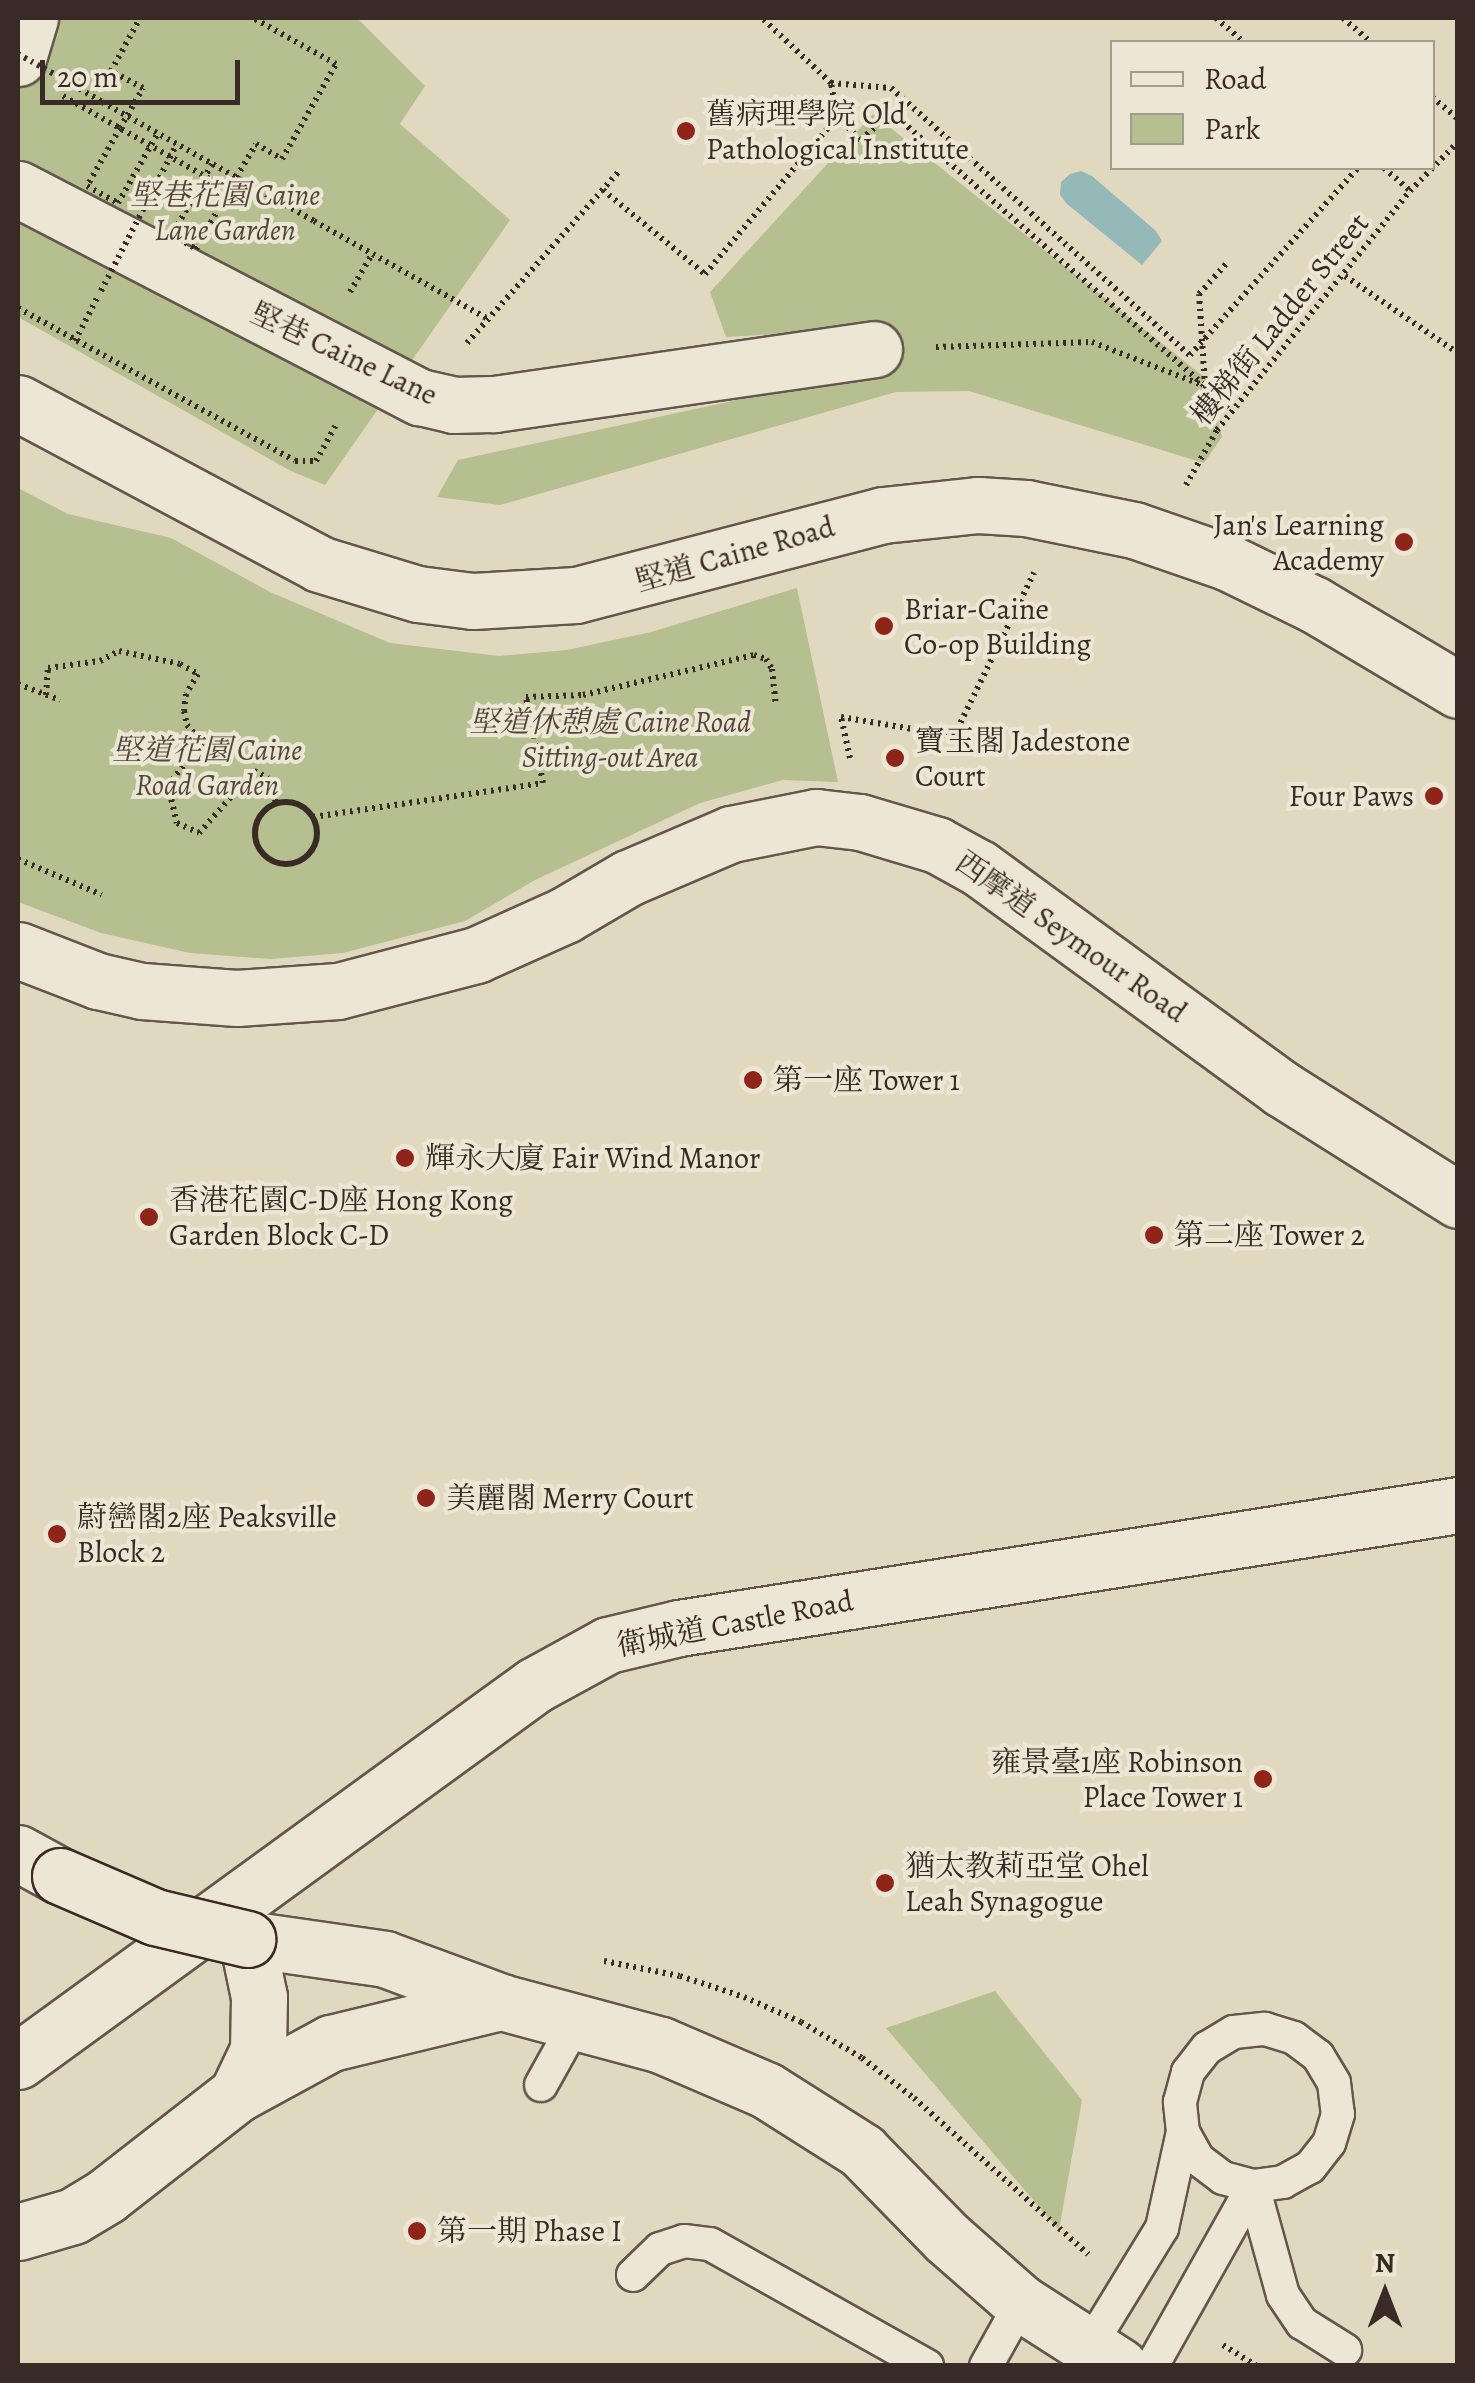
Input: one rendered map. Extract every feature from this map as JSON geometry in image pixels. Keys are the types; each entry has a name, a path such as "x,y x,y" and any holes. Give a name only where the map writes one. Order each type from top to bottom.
{"street":[{"path":"29,67 30,18"},
{"name":"堅巷 Caine Lane","path":"18,190 420,396 454,406 494,404 874,349"},
{"name":"堅道 Caine Road","path":"18,403 319,564 418,594 474,601 576,596 882,515 978,505 1026,508 1134,530 1227,562 1315,605 1458,690"},
{"name":"西摩道 Seymour Road","path":"18,950 98,981 142,991 237,998 338,991 476,956 565,914 628,878 732,834 816,818 860,822 937,845 979,868 1282,1089 1458,1200"},
{"name":"衛城道 Castle Road","path":"18,2062 535,1686 608,1644 679,1628 1458,1505"},
{"path":"32,1870 155,1917 247,1940 385,1959 501,2002 714,2065 816,2118 862,2152 947,2238 1021,2303 1104,2356"},
{"path":"237,2094 258,2050 259,1997 247,1940"},
{"path":"18,2232 73,2216 106,2196 237,2094 330,2043 501,2002"}],"lane":[{"path":"541,2085 576,2022"},
{"path":"1104,2356 1162,2228 1183,2132 1180,2102 1188,2072 1207,2048 1234,2032 1265,2029 1294,2038 1318,2056 1334,2083 1338,2114 1328,2142 1310,2167 1284,2182 1252,2186 1223,2178 1198,2159 1183,2132"},
{"path":"1252,2186 1284,2295 1302,2323 1345,2350"},
{"path":"1152,2366 1252,2186"},
{"path":"633,2275 639,2264 660,2249 684,2241 710,2244 928,2366"},
{"path":"986,2366 1021,2303"}],"path":[{"path":"140,18 111,71 142,88 87,186 118,203 158,133"},
{"path":"212,164 172,235 196,248 256,144 282,159 336,64 254,18"},
{"path":"762,18 831,83 837,117 861,140 891,112 1231,412"},
{"path":"1216,18 1242,40"},
{"path":"1342,18 1369,40"},
{"path":"29,67 120,128 229,190"},
{"path":"29,67 158,133 488,319"},
{"path":"831,83 891,88 1190,355 1356,170"},
{"path":"1435,100 1458,119"},
{"path":"603,190 705,274 837,117"},
{"name":"樓梯街 Ladder Street","path":"1435,165 1458,142"},
{"path":"75,342 178,144"},
{"path":"1386,170 1410,191"},
{"name":"樓梯街 Ladder Street","path":"1186,485 1231,412 1431,170"},
{"path":"474,336 620,171"},
{"path":"1205,386 1199,294 1227,263"},
{"path":"1345,276 1458,353"},
{"path":"18,308 295,461 316,461 368,370"},
{"path":"874,349 1092,342 1205,386"},
{"path":"852,771 842,717 954,736 1024,596"},
{"path":"46,695 48,668 100,660 119,650 180,664 198,674 186,694 184,711 187,724 202,744 168,785 178,823 199,833 254,771 268,778 276,803"},
{"path":"313,818 544,783 526,697 584,695 754,655 766,660 772,670 776,705"},
{"path":"18,684 60,700"},
{"path":"276,803 297,804 313,818 317,837 307,856 288,865 269,860 254,834 260,815 276,803"},
{"path":"18,859 102,895"}],"green space":[{"name":"堅巷花園 Caine Lane Garden","path":"18,18 357,18 425,86 400,124 510,220 325,485 291,471 18,317"},
{"path":"873,114 1208,380 1222,437 1204,463 969,391 896,392 500,505 437,497 458,460 886,368 884,328 726,337 710,292"},
{"name":"堅道花園 Caine Road Garden","path":"18,488 68,514 171,538 270,592 390,643 499,656 567,650 651,632 797,588 838,782 783,780 700,803 535,880 465,921 343,953 271,959 190,953 101,933 18,902"},
{"path":"995,1991 1082,2100 1059,2230 886,2028"}],"water":[{"path":"1081,171 1156,231 1162,241 1142,265 1060,195 1061,182"}],"place":[{"name":"舊病理學院 Old Pathological Institute","path":"686,131"},
{"name":"Jan's Learning Academy","path":"1404,542"},
{"name":"Briar-Caine Co-op Building","path":"884,626"},
{"name":"寶玉閣 Jadestone Court","path":"895,758"},
{"name":"Four Paws","path":"1434,796"},
{"name":"第一座 Tower 1","path":"753,1080"},
{"name":"輝永大廈 Fair Wind Manor","path":"405,1158"},
{"name":"香港花園C-D座 Hong Kong Garden Block C-D","path":"149,1217"},
{"name":"第二座 Tower 2","path":"1154,1235"},
{"name":"美麗閣 Merry Court","path":"426,1498"},
{"name":"蔚巒閣2座 Peaksville Block 2","path":"57,1534"},
{"name":"雍景臺1座 Robinson Place Tower 1","path":"1263,1779"},
{"name":"猶太教莉亞堂 Ohel Leah Synagogue","path":"885,1883"},
{"name":"第一期 Phase I","path":"417,2231"}],"park label":[{"name":"堅道休憩處 Caine Road Sitting-out Area","path":"610,739"}]}
